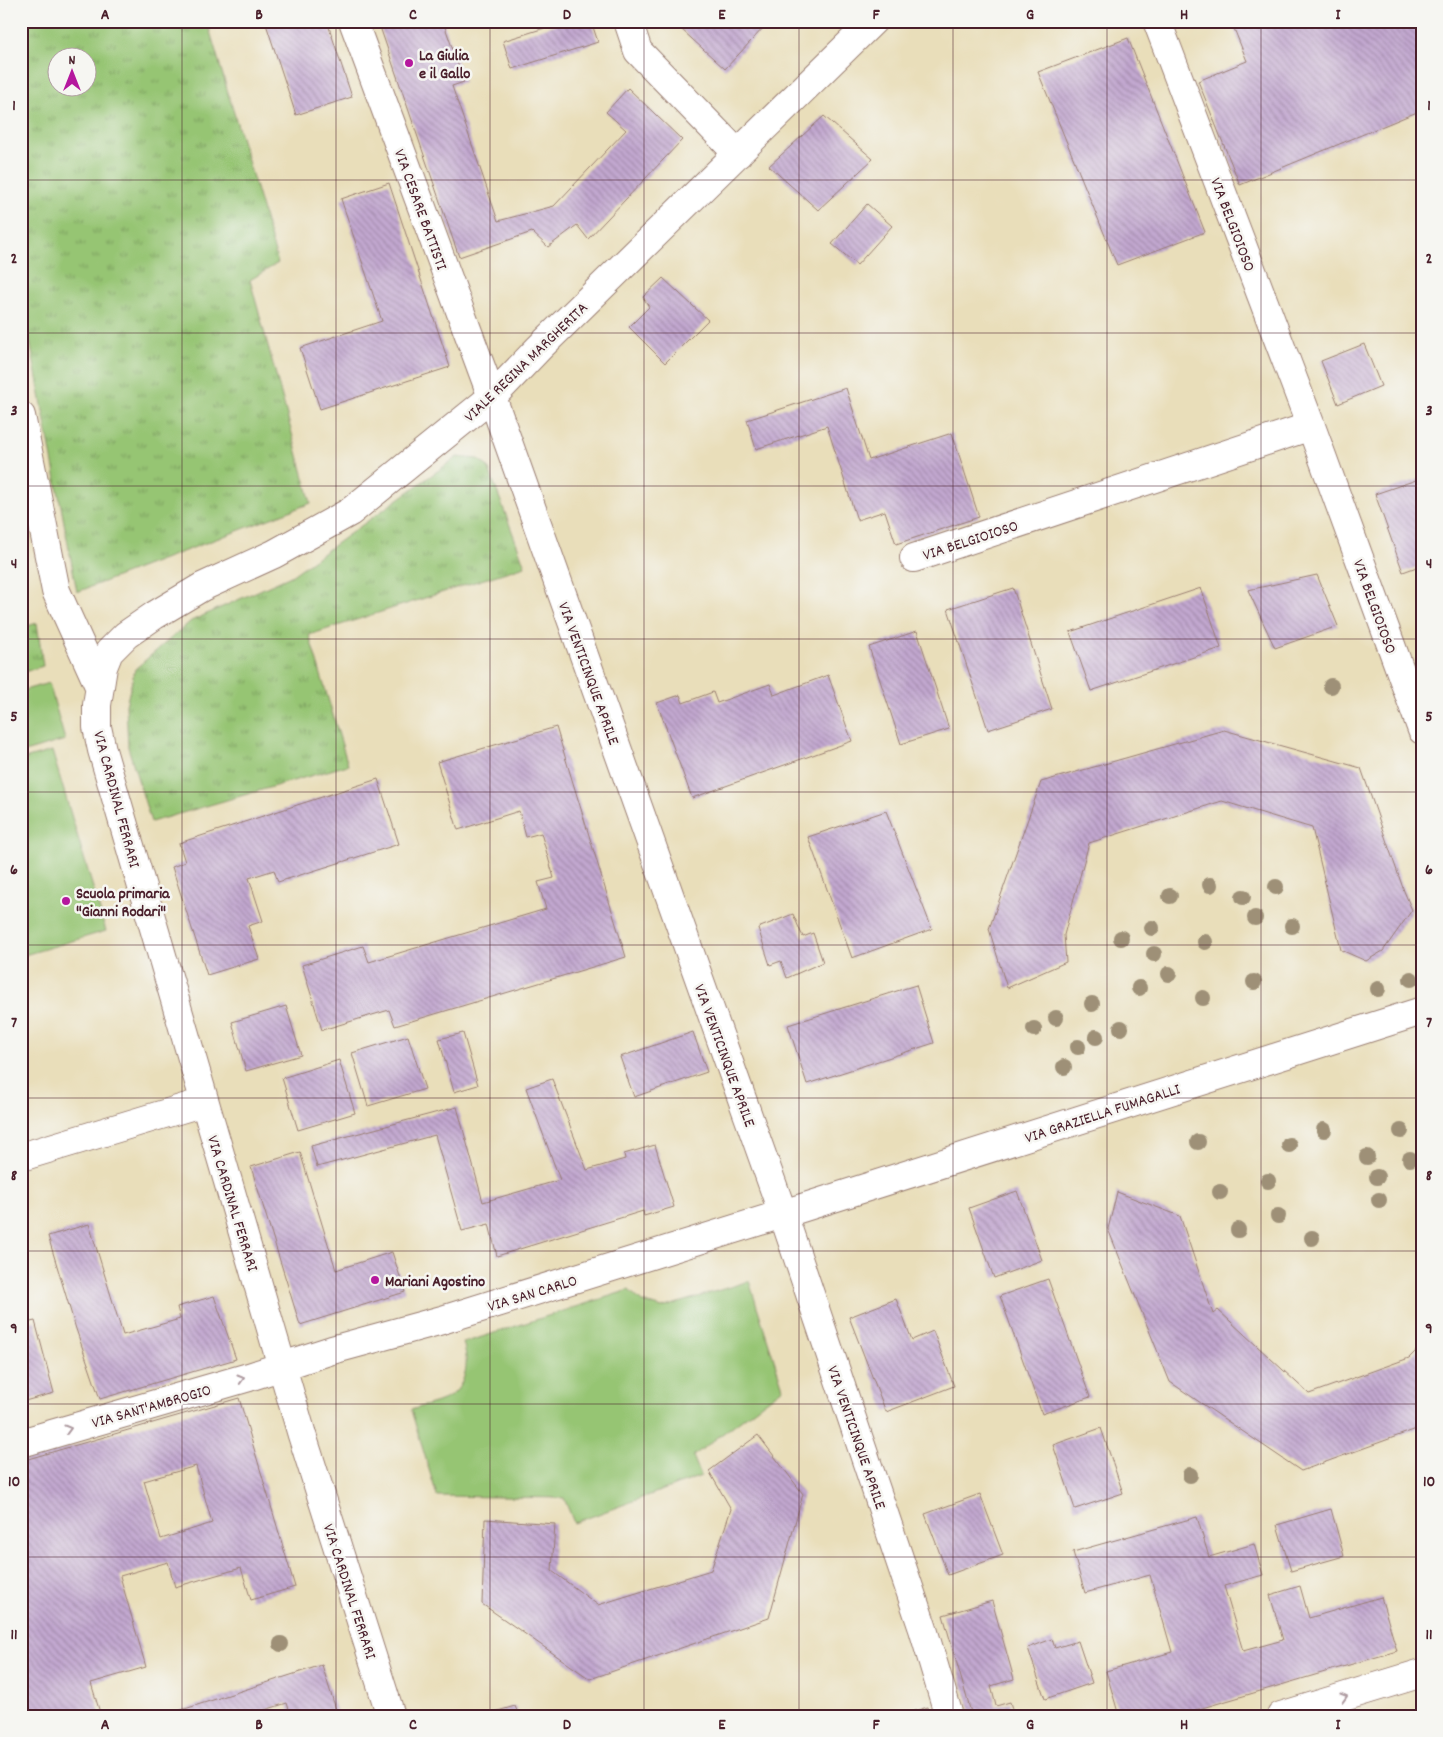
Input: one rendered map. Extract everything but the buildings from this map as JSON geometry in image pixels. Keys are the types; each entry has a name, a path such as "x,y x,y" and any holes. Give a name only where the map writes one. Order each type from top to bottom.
{"street":[{"name":"VIA CESARE BATTISTI","path":"353,21 492,397"},
{"path":"628,21 638,51 738,154"},
{"name":"VIALE REGINA MARGHERITA","path":"99,686 103,667 109,652 126,635 202,587 274,554 350,512 492,397 539,348 874,21"},
{"name":"VIA BELGIOIOSO","path":"1157,21 1310,426 1422,730"},
{"name":"VIA VENTICINQUE APRILE","path":"492,397 783,1214 923,1629 949,1716"},
{"path":"21,416 56,591 99,686"},
{"name":"VIA BELGIOIOSO","path":"914,558 1310,426"},
{"name":"VIA CARDINAL FERRARI","path":"99,686 97,728 102,750 281,1366 391,1716"},
{"name":"VIA GRAZIELLA FUMAGALLI","path":"783,1214 1422,1011"},
{"path":"21,1157 204,1102"},
{"name":"VIA SAN CARLO","path":"281,1366 442,1320 783,1214"},
{"name":"VIA SANT'AMBROGIO","path":"21,1443 281,1366"},
{"path":"1281,1716 1422,1673"}],"green space":[{"path":"21,21 207,21 278,263 250,280 311,503 77,592 21,293"},
{"path":"457,457 478,459 488,467 525,566 309,635 348,765 151,822 128,747 126,705 135,669 191,621 291,576"},
{"path":"37,623 43,666 21,673 21,628"},
{"path":"49,683 65,740 21,753 21,691"},
{"path":"52,751 106,931 21,956 21,760"},
{"path":"749,1281 783,1388 693,1456 701,1476 574,1523 564,1498 437,1496 411,1410 445,1399 458,1389 466,1367 463,1343 629,1290 642,1302 662,1308"}],"place":[{"name":"La Giulia e il Gallo","path":"409,63"},
{"name":"Scuola primaria \"Gianni Rodari\"","path":"66,901"},
{"name":"Mariani Agostino","path":"375,1280"}]}
